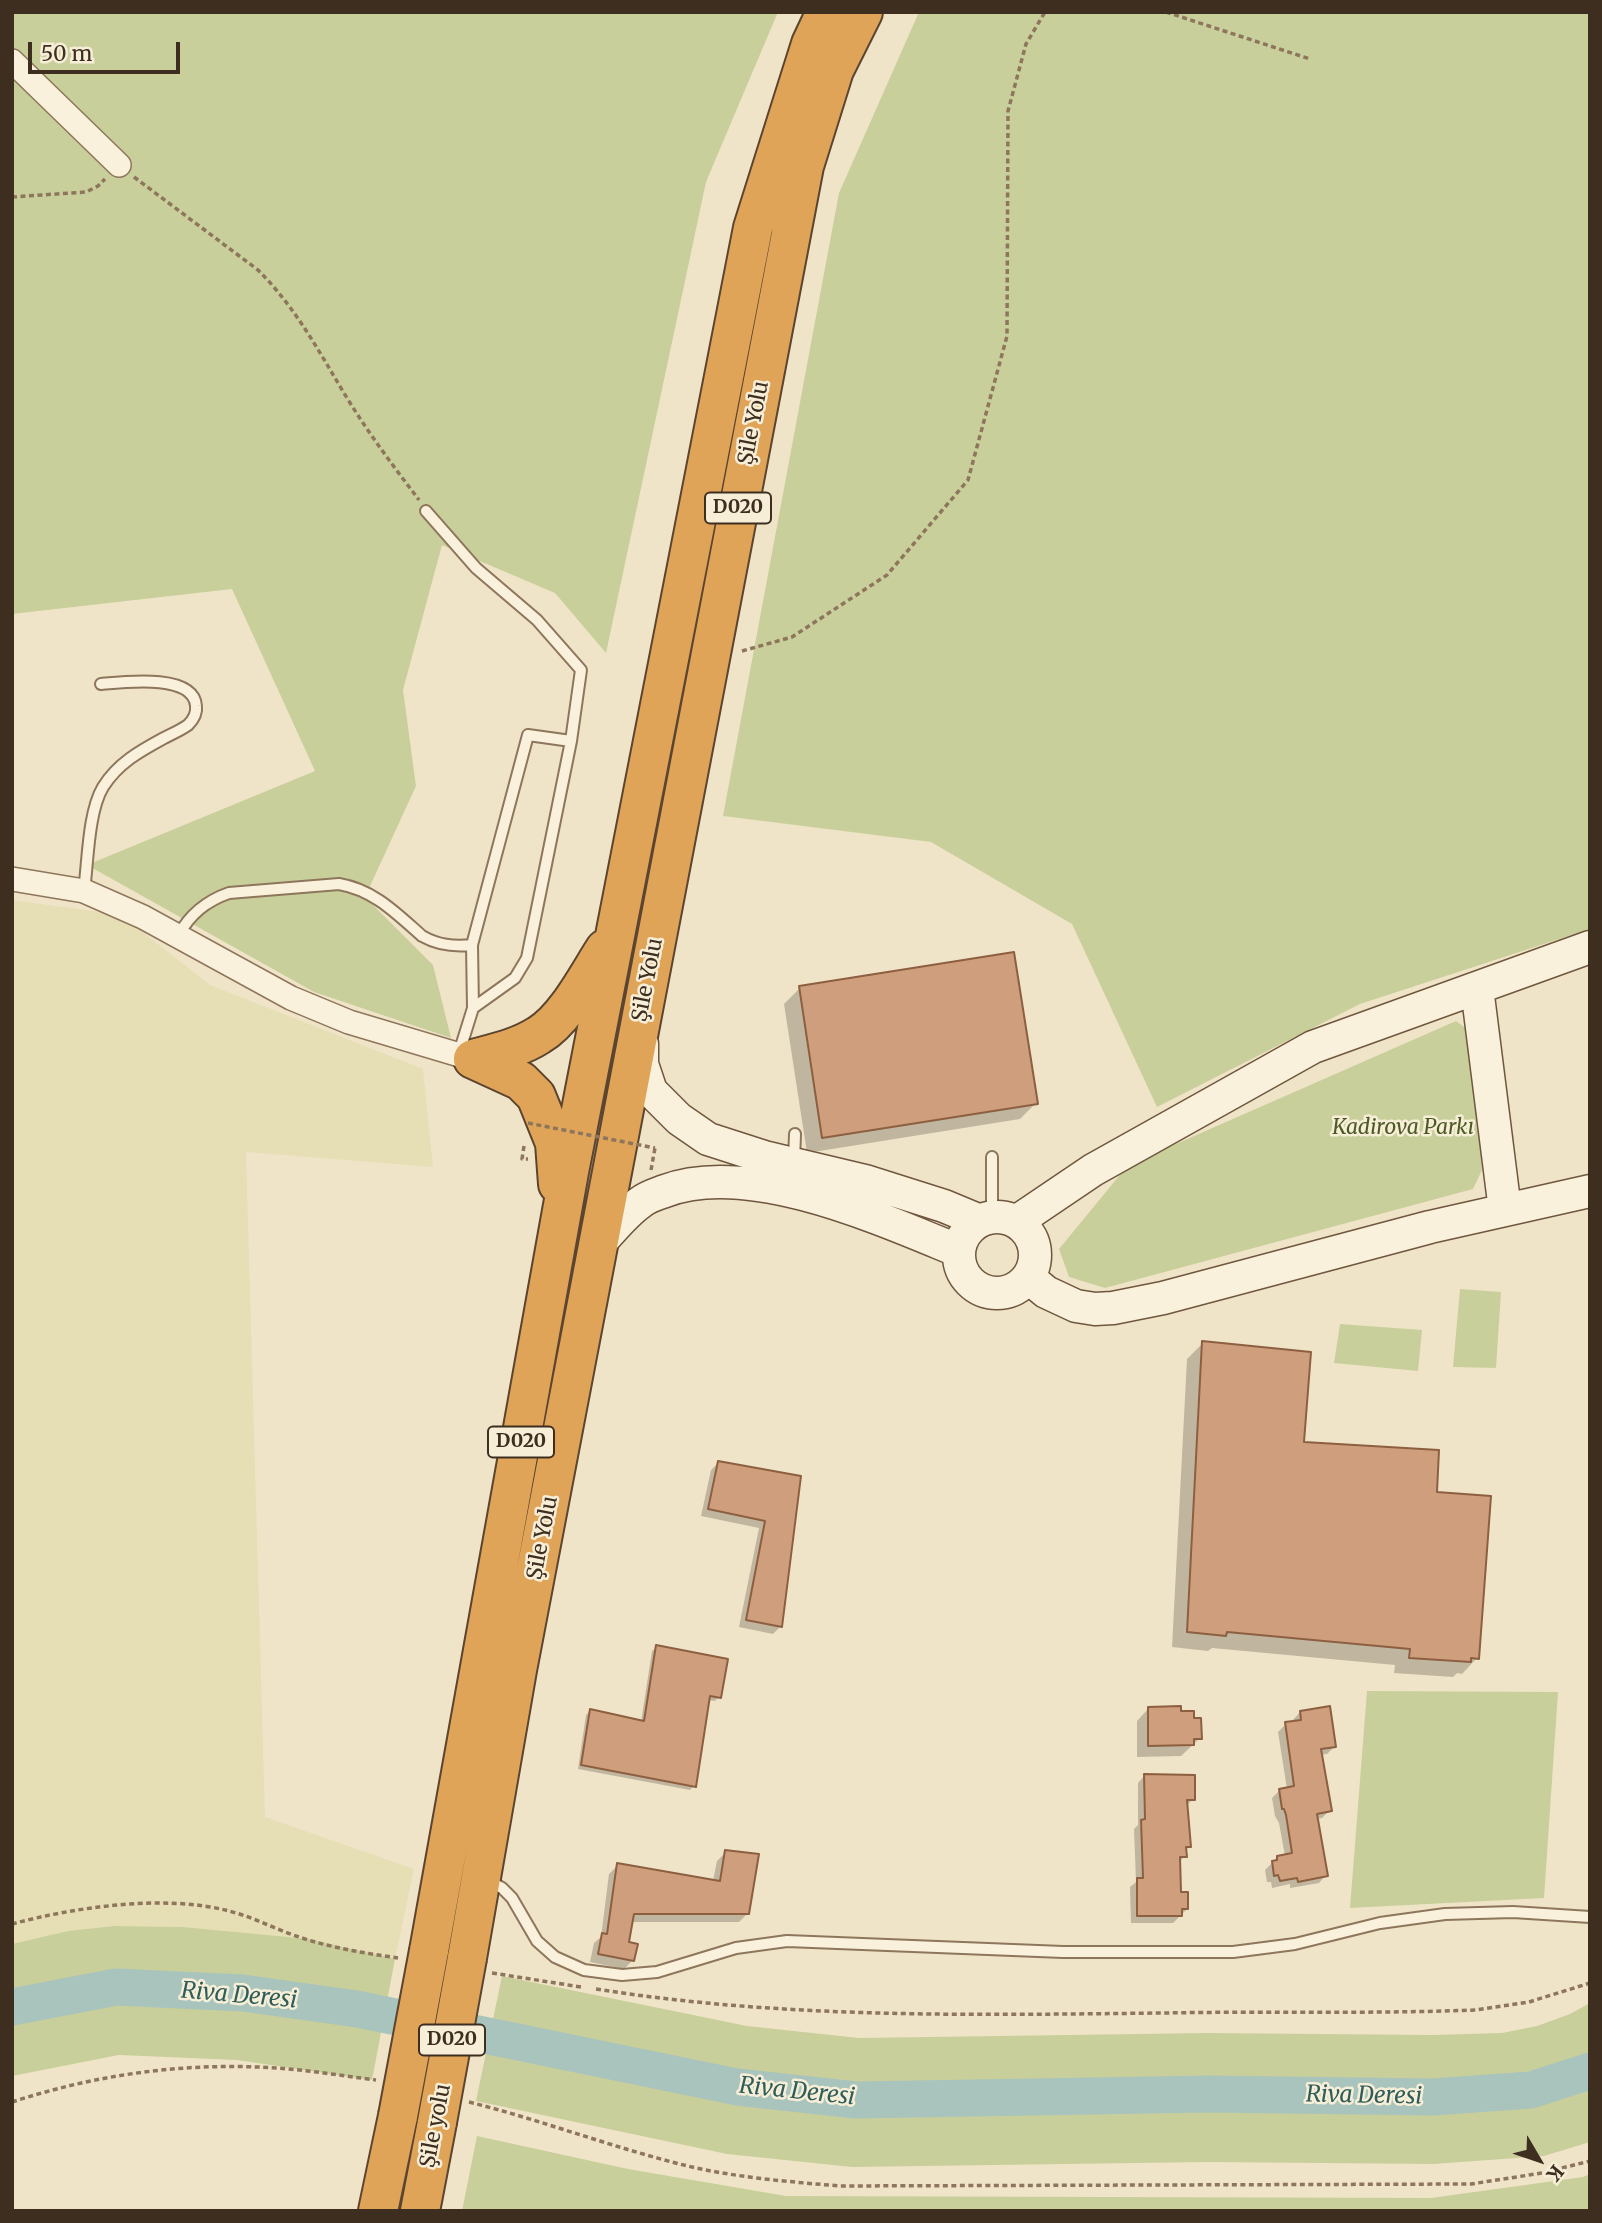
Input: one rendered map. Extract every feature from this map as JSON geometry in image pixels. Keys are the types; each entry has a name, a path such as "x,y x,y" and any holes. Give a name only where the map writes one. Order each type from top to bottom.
{"highway":[{"name":"Şile Yolu","path":"417,1955 753,228 811,44 826,12"},
{"name":"Şile Yolu","path":"475,1965 481,1877 517,1670 804,166 834,70 863,12"},
{"path":"466,1057 518,1046 542,1034 564,1012 616,933"},
{"path":"466,1057 521,1081 536,1096 555,1143 561,1220"},
{"name":"D020","path":"378,2211 398,2116 417,1955"},
{"name":"Şile yolu","path":"420,2211 449,2111 475,1965"}],"street":[{"path":"12,61 119,165"},
{"path":"12,878 84,891 178,936 291,998 349,1022 466,1057"},
{"path":"642,1012 642,1064 651,1091 679,1119 708,1139 794,1149 865,1181 944,1206 996,1220 1026,1230 1035,1253 1034,1265 1019,1286 1008,1292 996,1293 972,1285 959,1264 962,1239 970,1228 996,1220 1093,1170 1313,1047 1590,947"},
{"path":"1477,988 1505,1210"},
{"path":"599,1244 642,1200 681,1185 722,1182 775,1187 872,1216 959,1251"},
{"path":"1028,1277 1046,1292 1076,1306 1113,1308 1163,1298 1430,1227 1590,1191"}],"lane":[{"path":"426,510 476,568 537,620 581,670 571,741 527,958 515,978 472,1008"},
{"path":"84,891 94,805 101,790 122,763 136,752 189,723 194,718 196,705 192,694 181,686 149,682 101,684"},
{"path":"466,1057 472,1008 472,945 528,735 571,741"},
{"path":"178,936 198,909 229,893 339,884 374,895 431,941 451,946 472,945"},
{"path":"992,1157 996,1220"},
{"path":"481,1877 502,1888 512,1898 537,1941 555,1957 584,1970 622,1975 657,1972 736,1948 787,1941 1063,1952 1233,1952 1295,1944 1380,1923 1445,1914 1513,1912 1590,1917"}],"path":[{"path":"709,659 792,637 887,575 968,480 1007,336 1008,111 1026,44 1045,12"},
{"path":"1166,12 1310,59"},
{"path":"12,197 86,192 98,186 119,165 258,270 276,288 307,329 369,432 426,510"},
{"path":"528,1123 655,1148 649,1180"},
{"path":"642,1157 644,1146"},
{"path":"12,1924 102,1908 179,1903 228,1911 323,1944 417,1955"},
{"path":"475,1965 667,2000 804,2012 878,2014 1449,2011 1529,2002 1590,1983"},
{"path":"12,2102 116,2075 186,2068 277,2068 383,2081"},
{"path":"449,2111 586,2138 697,2168 788,2182 840,2186 1471,2184 1542,2174 1590,2161"}],"shaded area":[{"path":"12,900 121,915 210,985 423,1069 433,1167 246,1152 265,1817 414,1869 395,1959 309,1939 183,1927 114,1926 68,1931 12,1944"}],"green space":[{"path":"12,12 778,12 706,182 606,653 555,593 442,545 403,690 416,786 365,897 433,965 451,1038 314,992 87,865 315,771 232,589 12,614"},
{"path":"919,12 1590,12 1590,929 1360,1004 1157,1107 1072,924 931,842 723,816 839,193"},
{"name":"Kadirova Parkı","path":"1456,1021 1474,1034 1482,1170 1473,1189 1105,1288 1069,1277 1059,1249 1128,1165"},
{"path":"1460,1289 1501,1292 1496,1368 1453,1367"},
{"path":"1340,1324 1422,1330 1418,1371 1334,1363"},
{"path":"1367,1691 1558,1692 1544,1898 1350,1908"},
{"path":"114,1926 183,1927 309,1939 395,1959 372,2080 237,2060 119,2055 12,2076 12,1944 68,1931"},
{"name":"Riva Deresi","path":"502,1976 747,2026 859,2038 1207,2033 1502,2033 1537,2026 1570,2014 1590,2003 1590,2142 1544,2156 1434,2164 1208,2162 852,2167 727,2154 476,2101"},
{"path":"477,2136 628,2169 786,2196 1431,2198 1590,2174 1590,2211 462,2211"}],"building":[{"path":"1014,952 1038,1104 822,1138 799,986"},
{"path":"1202,1341 1311,1352 1304,1442 1439,1450 1437,1492 1491,1496 1479,1659 1471,1658 1471,1662 1409,1658 1410,1649 1227,1632 1226,1636 1187,1632"},
{"path":"718,1461 801,1476 782,1627 746,1620 765,1521 708,1509"},
{"path":"656,1645 728,1659 721,1698 710,1696 696,1787 581,1765 590,1709 644,1721"},
{"path":"1181,1706 1181,1711 1194,1711 1194,1718 1201,1718 1202,1739 1194,1739 1194,1745 1148,1746 1148,1707"},
{"path":"1330,1706 1336,1747 1321,1749 1332,1811 1317,1814 1328,1876 1298,1882 1297,1878 1280,1881 1278,1875 1274,1876 1272,1861 1277,1860 1277,1856 1292,1853 1279,1789 1294,1786 1285,1722 1301,1720 1300,1711"},
{"path":"1144,1774 1195,1775 1195,1800 1187,1800 1191,1847 1186,1847 1187,1857 1180,1857 1181,1892 1188,1892 1188,1909 1182,1909 1182,1916 1137,1916 1137,1878 1143,1878 1141,1820 1145,1819"},
{"path":"725,1850 759,1854 749,1914 634,1914 629,1942 638,1944 634,1961 598,1954 602,1933 607,1934 617,1863 720,1881"}],"waterway":[{"name":"Riva Deresi","path":"12,2007 116,1987 243,1993 357,2009 737,2087 856,2100 1208,2094 1433,2097 1531,2090 1590,2071"}]}
